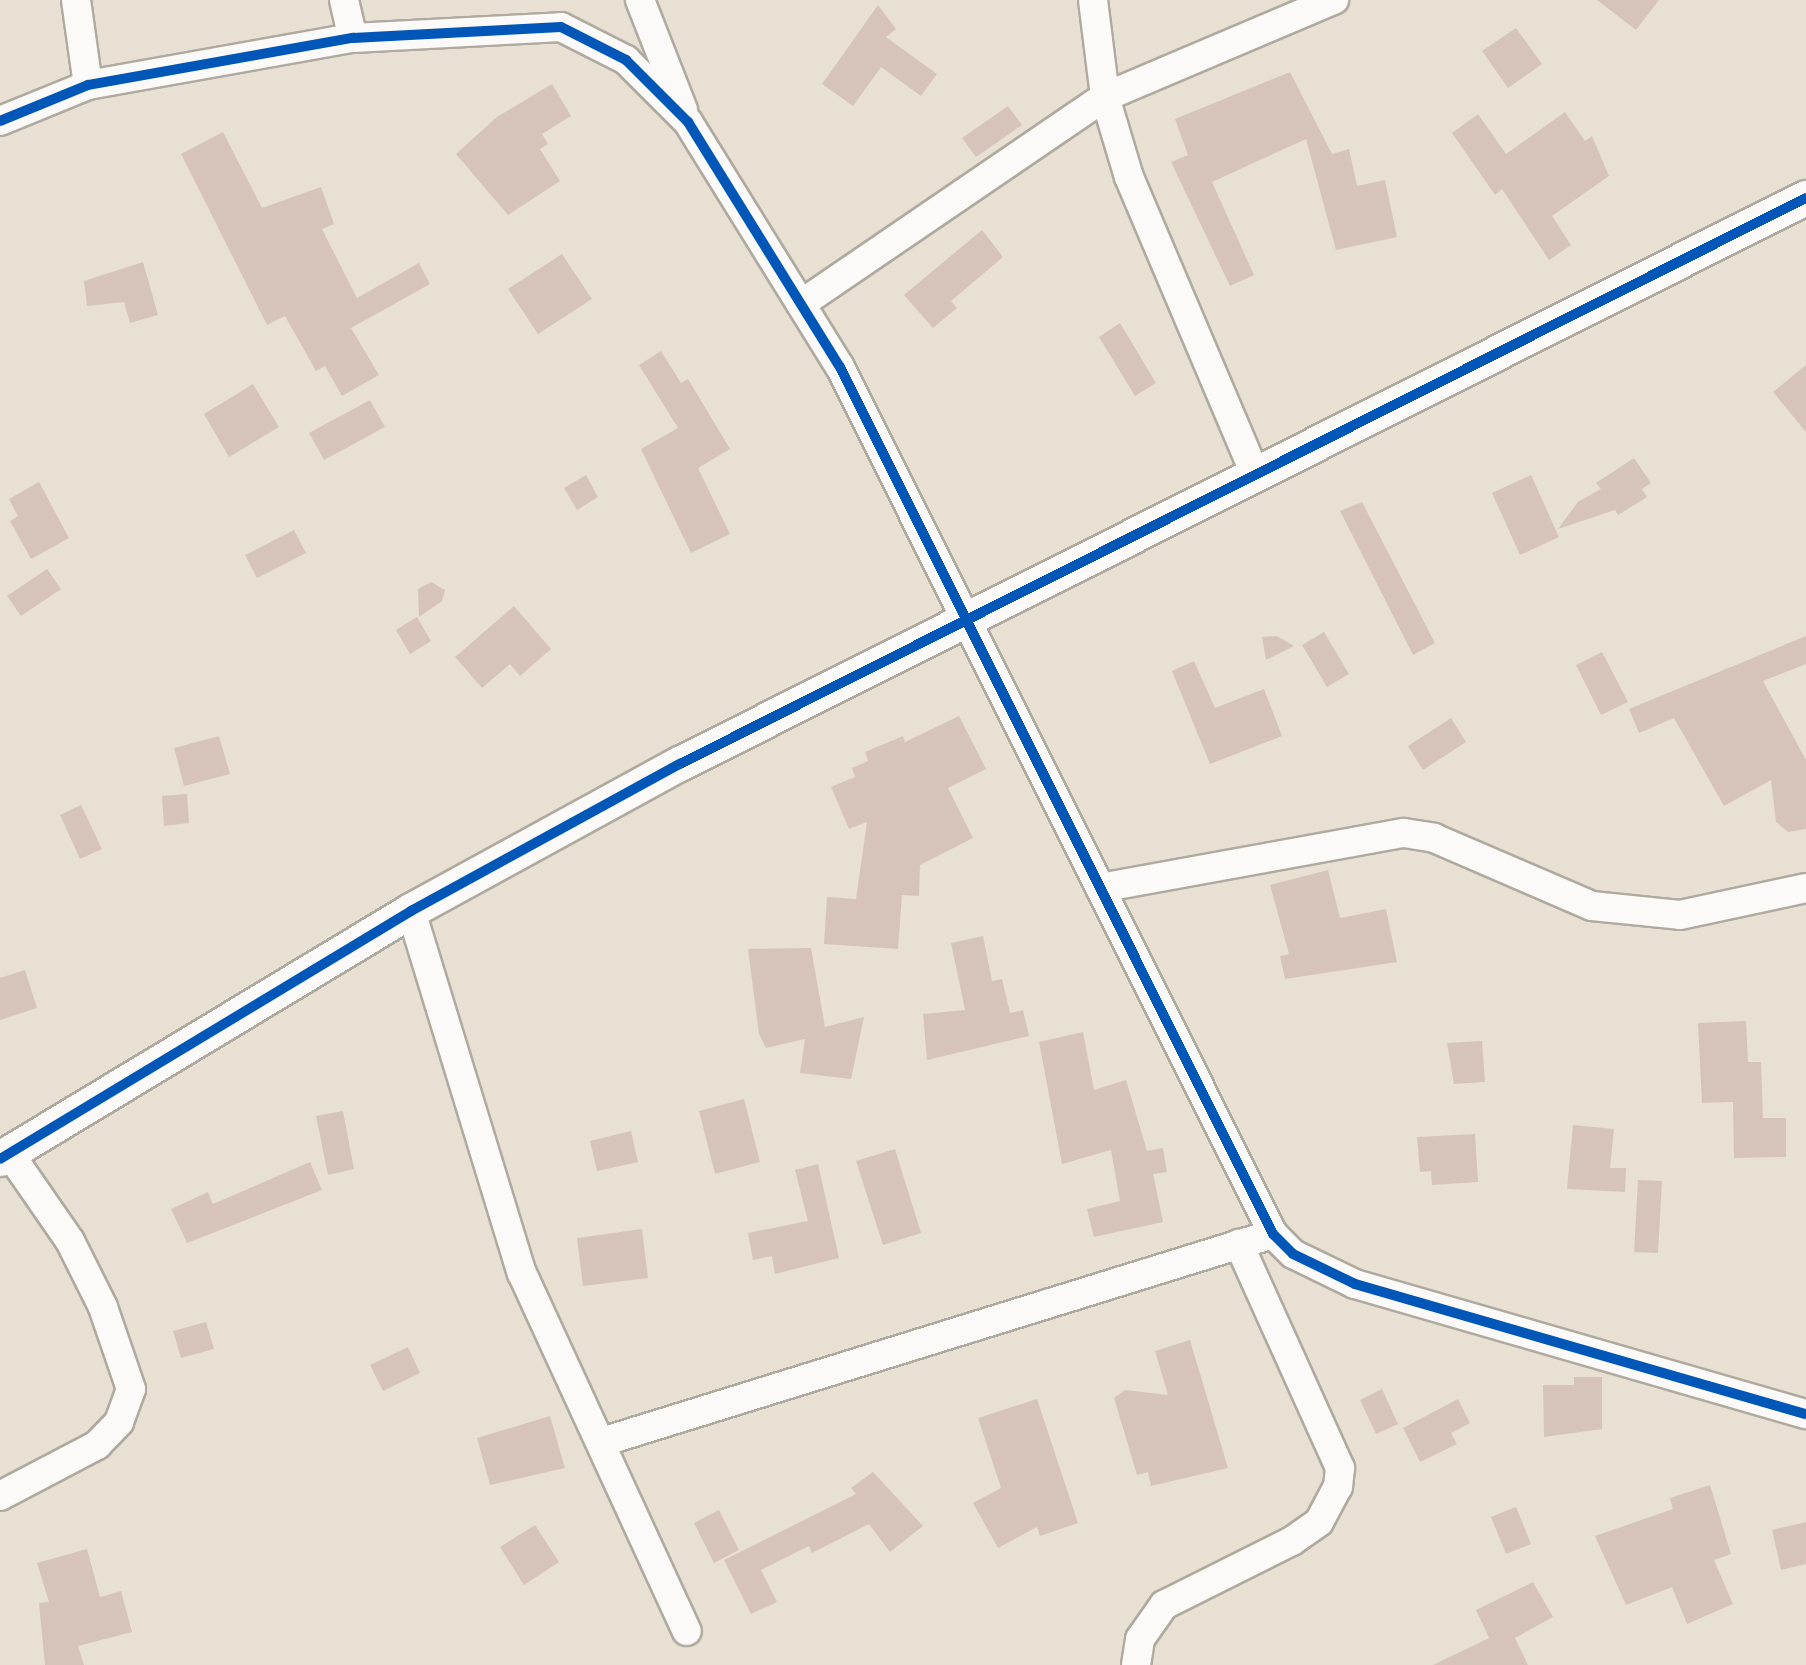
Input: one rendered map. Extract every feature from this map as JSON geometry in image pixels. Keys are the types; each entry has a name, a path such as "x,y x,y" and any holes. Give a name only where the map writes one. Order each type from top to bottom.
{"street":[{"path":"76,0 88,85"},
{"path":"344,0 353,38"},
{"path":"640,0 688,122 801,304 971,618 1100,888 1273,1234 1293,1254 1355,1284 1806,1414"},
{"path":"1093,0 1105,97 1129,177 1256,476"},
{"path":"801,304 1105,97 1334,0"},
{"path":"0,121 88,85 353,38 561,27 626,60 688,122"},
{"path":"0,1496 97,1445 119,1422 131,1389 97,1294 5,1156 411,911 680,764 1806,198"},
{"path":"1100,888 1404,833 1434,838 1592,906 1680,915 1806,888"},
{"path":"411,911 522,1273 557,1361 605,1441 687,1631"},
{"path":"605,1441 1273,1234"},
{"path":"1136,1665 1140,1639 1164,1605 1292,1541 1319,1522 1338,1487 1340,1468 1239,1244"}],"building":[{"path":"1597,0 1659,0 1636,30"},
{"path":"878,5 896,29 886,37 937,74 921,96 881,67 853,106 822,84"},
{"path":"1516,28 1542,64 1508,88 1482,51"},
{"path":"1290,72 1332,154 1349,149 1357,186 1385,180 1397,237 1336,250 1306,139 1212,182 1254,275 1230,286 1171,162 1188,155 1175,119"},
{"path":"552,84 571,116 542,134 548,144 540,149 560,181 508,215 456,154 497,117"},
{"path":"1008,106 1022,125 976,157 962,138"},
{"path":"1565,112 1585,141 1592,136 1609,176 1552,216 1571,245 1549,260 1502,189 1495,195 1452,133 1478,114 1506,154"},
{"path":"223,132 262,208 321,187 334,224 322,229 357,298 419,263 430,284 351,328 379,375 342,396 325,366 316,371 285,316 267,325 181,154"},
{"path":"982,230 1003,257 951,301 957,308 933,328 904,295"},
{"path":"562,254 592,299 538,334 508,289"},
{"path":"143,262 158,315 130,323 124,302 87,306 84,281"},
{"path":"1120,323 1156,383 1135,396 1099,337"},
{"path":"661,351 681,383 688,379 730,449 698,468 730,534 691,553 641,449 678,428 639,365"},
{"path":"1806,365 1806,432 1773,392"},
{"path":"253,384 279,427 229,457 204,414"},
{"path":"370,400 385,427 324,460 309,433"},
{"path":"1634,458 1651,483 1642,489 1647,497 1618,515 1615,510 1558,529 1578,502 1601,489 1596,483"},
{"path":"586,475 598,497 577,510 564,488"},
{"path":"1531,475 1559,537 1520,555 1492,493"},
{"path":"39,482 69,538 31,559 10,521 18,516 9,499"},
{"path":"1362,502 1435,643 1413,655 1340,511"},
{"path":"294,530 306,553 257,578 245,555"},
{"path":"47,569 61,589 21,616 7,596"},
{"path":"431,582 445,590 442,601 419,617 418,589"},
{"path":"514,606 551,649 520,676 510,664 482,688 455,657"},
{"path":"417,617 431,641 410,654 396,630"},
{"path":"1324,632 1349,674 1327,687 1302,645"},
{"path":"1277,636 1294,646 1266,660 1262,637"},
{"path":"1806,636 1806,664 1763,681 1806,760 1806,829 1788,832 1776,822 1771,780 1724,806 1674,718 1639,733 1629,709"},
{"path":"1602,652 1628,702 1601,715 1576,665"},
{"path":"1194,661 1215,708 1264,689 1282,736 1210,764 1172,671"},
{"path":"959,716 986,769 948,788 973,838 920,865 919,896 902,895 898,949 824,944 827,897 856,899 867,822 849,829 831,787 855,777 852,768 868,761 865,752 903,736 905,742"},
{"path":"1451,718 1466,742 1423,770 1408,746"},
{"path":"219,736 230,774 184,786 174,748"},
{"path":"187,794 189,823 164,826 162,796"},
{"path":"81,805 102,849 80,859 60,815"},
{"path":"1328,870 1340,918 1386,909 1397,962 1285,979 1280,956 1289,954 1270,885"},
{"path":"983,936 992,981 1002,979 1010,1013 1023,1010 1029,1036 927,1060 923,1014 965,1010 951,943"},
{"path":"811,948 825,1027 864,1017 851,1079 800,1073 805,1039 766,1048 759,1034 748,949"},
{"path":"25,970 37,1008 0,1020 0,978"},
{"path":"1746,1021 1748,1062 1761,1062 1763,1118 1786,1118 1786,1157 1734,1158 1733,1102 1702,1103 1698,1023"},
{"path":"1083,1032 1094,1090 1126,1080 1147,1151 1163,1148 1167,1172 1153,1174 1163,1222 1094,1237 1087,1209 1120,1201 1111,1150 1062,1164 1039,1042"},
{"path":"1482,1041 1485,1082 1454,1084 1447,1043"},
{"path":"744,1099 760,1162 715,1174 699,1111"},
{"path":"343,1111 354,1169 328,1175 316,1116"},
{"path":"1573,1125 1614,1129 1610,1168 1626,1168 1625,1192 1567,1189"},
{"path":"631,1131 638,1162 597,1171 590,1141"},
{"path":"1475,1134 1478,1182 1432,1185 1431,1171 1420,1172 1417,1137"},
{"path":"895,1149 921,1233 883,1245 856,1161"},
{"path":"310,1162 322,1190 187,1243 171,1209 208,1192 213,1204"},
{"path":"818,1164 839,1258 775,1274 772,1256 753,1260 748,1233 808,1221 795,1170"},
{"path":"1638,1180 1662,1181 1658,1253 1634,1252"},
{"path":"642,1229 648,1278 583,1286 577,1238"},
{"path":"206,1322 214,1349 181,1358 173,1331"},
{"path":"1190,1340 1228,1468 1151,1486 1148,1472 1137,1475 1114,1398 1125,1390 1168,1395 1155,1351"},
{"path":"408,1347 420,1373 383,1391 370,1365"},
{"path":"1574,1377 1602,1377 1602,1429 1544,1437 1543,1385 1574,1385"},
{"path":"1382,1389 1398,1424 1376,1434 1360,1400"},
{"path":"1037,1399 1078,1523 1040,1536 1037,1527 998,1548 973,1503 1001,1488 978,1418"},
{"path":"1458,1399 1470,1423 1451,1433 1457,1444 1420,1462 1403,1428"},
{"path":"550,1416 565,1468 490,1485 477,1438"},
{"path":"873,1472 923,1526 890,1552 869,1524 812,1553 809,1546 761,1570 777,1602 751,1614 724,1560 856,1494 851,1488"},
{"path":"1710,1485 1731,1554 1714,1560 1733,1604 1687,1624 1672,1587 1626,1605 1595,1536 1673,1509 1670,1498"},
{"path":"1516,1507 1531,1544 1506,1554 1491,1517"},
{"path":"719,1510 739,1550 714,1563 694,1523"},
{"path":"1806,1522 1806,1564 1781,1570 1772,1530"},
{"path":"535,1525 559,1562 524,1585 500,1547"},
{"path":"87,1549 100,1597 121,1591 132,1632 78,1646 84,1665 45,1665 39,1603 49,1602 37,1563"},
{"path":"1533,1582 1553,1617 1515,1638 1528,1665 1433,1665 1489,1638 1476,1610"}],"cycle path":[{"path":"0,121 88,85 353,38 561,27 626,60 688,122 840,367 1273,1234 1293,1254 1355,1284 1806,1414"},
{"path":"0,1159 411,911 680,764 1806,198"}]}
